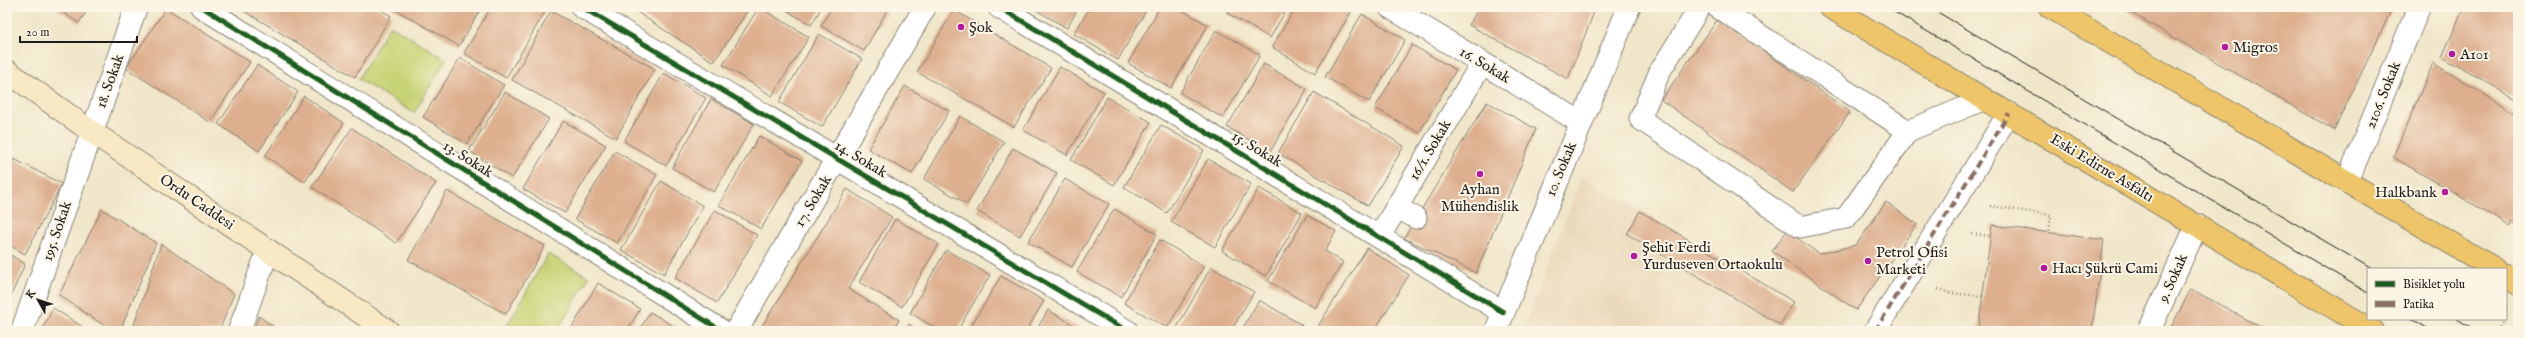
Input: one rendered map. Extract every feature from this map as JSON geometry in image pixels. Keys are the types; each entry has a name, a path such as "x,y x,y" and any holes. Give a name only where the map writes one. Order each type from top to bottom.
{"main road":[{"name":"Eski Edirne Asfaltı","path":"1830,7 2373,331"},
{"path":"2050,7 2493,268"},
{"name":"Ordu Caddesi","path":"7,71 92,132 388,331"},
{"path":"2507,277 2518,283"}],"street":[{"name":"18. Sokak","path":"92,132 136,7"},
{"name":"13. Sokak","path":"202,7 722,331"},
{"name":"14. Sokak","path":"582,7 1127,331"},
{"name":"17. Sokak","path":"736,331 838,159 925,7"},
{"name":"15. Sokak","path":"999,7 1379,237 1500,322"},
{"name":"16. Sokak","path":"1390,7 1580,122"},
{"name":"10. Sokak","path":"1500,322 1580,122 1629,7"},
{"name":"2106. Sokak","path":"2347,182 2418,7"},
{"name":"16/1. Sokak","path":"1379,237 1482,63"},
{"path":"1875,331 2008,113"},
{"name":"195. Sokak","path":"22,331 92,132"},
{"name":"9. Sokak","path":"2149,331 2197,225"},
{"path":"239,331 268,250"}],"lane":[{"path":"1700,7 1660,71 1640,119 1800,227 1846,218 1908,130 1985,99"},
{"path":"1717,7 1908,130"},
{"path":"1396,207 1416,218"}],"path":[{"path":"1998,207 2051,215 2049,233"},
{"path":"1950,292 1983,296"},
{"path":"2498,331 2504,320"}],"shaded area":[{"name":"Şehit Ferdi Yurduseven Ortaokulu","path":"1582,176 1794,302 1776,331 1523,331"}],"green space":[{"path":"390,25 446,59 414,113 358,79"},
{"path":"548,254 589,277 557,331 504,331"}],"building":[{"path":"54,7 89,7 79,23"},
{"path":"237,7 376,7 391,16 355,77"},
{"path":"391,7 482,7 459,46"},
{"path":"491,7 541,7 546,10 506,78 464,53"},
{"path":"629,7 750,7 714,62"},
{"path":"759,7 809,37 772,96 723,65"},
{"path":"781,7 822,7 811,25"},
{"path":"832,7 889,7 864,51 821,26"},
{"path":"1031,7 1079,7 1067,28"},
{"path":"1090,7 1148,7 1118,60 1074,34"},
{"path":"1160,7 1177,7 1208,25 1171,88 1128,63"},
{"path":"1230,7 1288,7 1270,38 1227,13"},
{"path":"1296,7 1347,7 1352,10 1315,73 1272,47"},
{"path":"1479,7 1596,7 1568,79 1469,25"},
{"path":"2121,7 2393,7 2334,130"},
{"path":"2464,7 2518,7 2518,100 2442,57"},
{"path":"166,8 250,62 210,122 126,68"},
{"path":"954,10 1051,68 1014,127 917,72"},
{"path":"551,11 655,69 616,138 512,80"},
{"path":"1362,14 1405,40 1369,102 1325,77"},
{"path":"1718,19 1850,112 1793,192 1661,100"},
{"path":"1216,30 1260,55 1223,118 1180,93"},
{"path":"819,34 862,59 822,127 779,102"},
{"path":"1412,45 1456,70 1419,133 1375,108"},
{"path":"460,58 504,85 467,144 423,117"},
{"path":"2433,63 2518,115 2518,224 2513,221 2510,226 2393,157"},
{"path":"1264,64 1307,89 1270,152 1227,127"},
{"path":"257,65 298,92 259,151 218,124"},
{"path":"1060,67 1104,92 1067,155 1023,130"},
{"path":"664,73 706,98 666,166 624,141"},
{"path":"905,86 949,111 912,174 868,149"},
{"path":"505,92 549,119 512,178 469,151"},
{"path":"1314,92 1404,146 1368,206 1278,153"},
{"path":"304,96 344,123 305,182 265,156"},
{"path":"1107,97 1151,122 1114,185 1071,160"},
{"path":"711,99 754,124 714,192 672,168"},
{"name":"Ayhan Mühendislik","path":"1487,102 1536,129 1476,273 1404,238"},
{"path":"960,116 1004,142 967,204 924,179"},
{"path":"563,121 606,145 565,213 523,189"},
{"path":"1161,125 1204,150 1167,213 1124,187"},
{"path":"352,128 436,183 396,243 312,187"},
{"path":"759,136 802,161 761,229 719,205"},
{"path":"1013,148 1057,173 1020,236 977,211"},
{"path":"615,151 657,175 617,243 575,219"},
{"path":"14,159 62,184 25,254 7,244 7,173"},
{"path":"1208,159 1251,184 1215,247 1171,222"},
{"path":"1065,179 1109,204 1072,267 1028,242"},
{"path":"661,181 703,206 664,274 621,250"},
{"path":"1259,188 1302,213 1266,276 1222,251"},
{"path":"847,189 892,217 848,289 899,320 892,331 759,331"},
{"path":"447,191 545,246 506,314 408,260"},
{"name":"Petrol Ofisi Marketi","path":"1886,202 1917,224 1856,310 1772,251 1787,231 1819,254 1856,245"},
{"path":"102,209 156,243 120,331 112,331 59,295"},
{"path":"1114,209 1157,234 1121,297 1077,272"},
{"path":"715,210 757,235 717,303 675,278"},
{"path":"1640,211 1794,302 1780,325 1627,234"},
{"path":"1307,215 1336,231 1325,251 1343,262 1315,308 1268,281"},
{"path":"895,219 939,244 902,307 859,282"},
{"name":"Hacı Şükrü Cami","path":"1992,225 2104,240 2092,331 1978,331"},
{"path":"1160,240 1204,266 1167,328 1124,303"},
{"path":"161,244 234,294 219,331 132,331"},
{"path":"1367,248 1409,275 1374,331 1315,331"},
{"path":"946,250 990,275 957,331 941,331 910,313"},
{"path":"7,253 25,264 7,304"},
{"path":"1211,267 1254,292 1231,331 1175,331"},
{"path":"1001,276 1044,301 1026,331 968,331"},
{"path":"598,283 640,309 627,331 570,331"},
{"path":"2191,289 2268,331 2169,331"},
{"path":"1259,300 1302,325 1299,331 1241,331"},
{"path":"53,308 89,331 42,331"},
{"path":"1048,310 1084,331 1036,331"},
{"path":"650,312 682,331 639,331"},
{"path":"259,316 279,331 253,331"},
{"path":"909,324 919,331 904,331"}],"tram line":[{"path":"1886,7 2367,292"},
{"path":"1929,7 2370,268"},
{"path":"2414,320 2432,331"},
{"path":"2459,320 2477,331"}],"marked path":[{"path":"1875,331 2009,113"}],"cycle path":[{"path":"202,7 722,331"},
{"path":"582,7 1127,331"},
{"path":"999,7 1503,312"}],"place":[{"name":"Şok","path":"961,27"},
{"name":"Migros","path":"2225,47"},
{"name":"A101","path":"2452,54"},
{"name":"Ayhan Mühendislik","path":"1480,174"},
{"name":"Halkbank","path":"2445,192"},
{"name":"Şehit Ferdi Yurduseven Ortaokulu","path":"1634,256"},
{"name":"Petrol Ofisi Marketi","path":"1868,261"},
{"name":"Hacı Şükrü Cami","path":"2044,268"}]}
